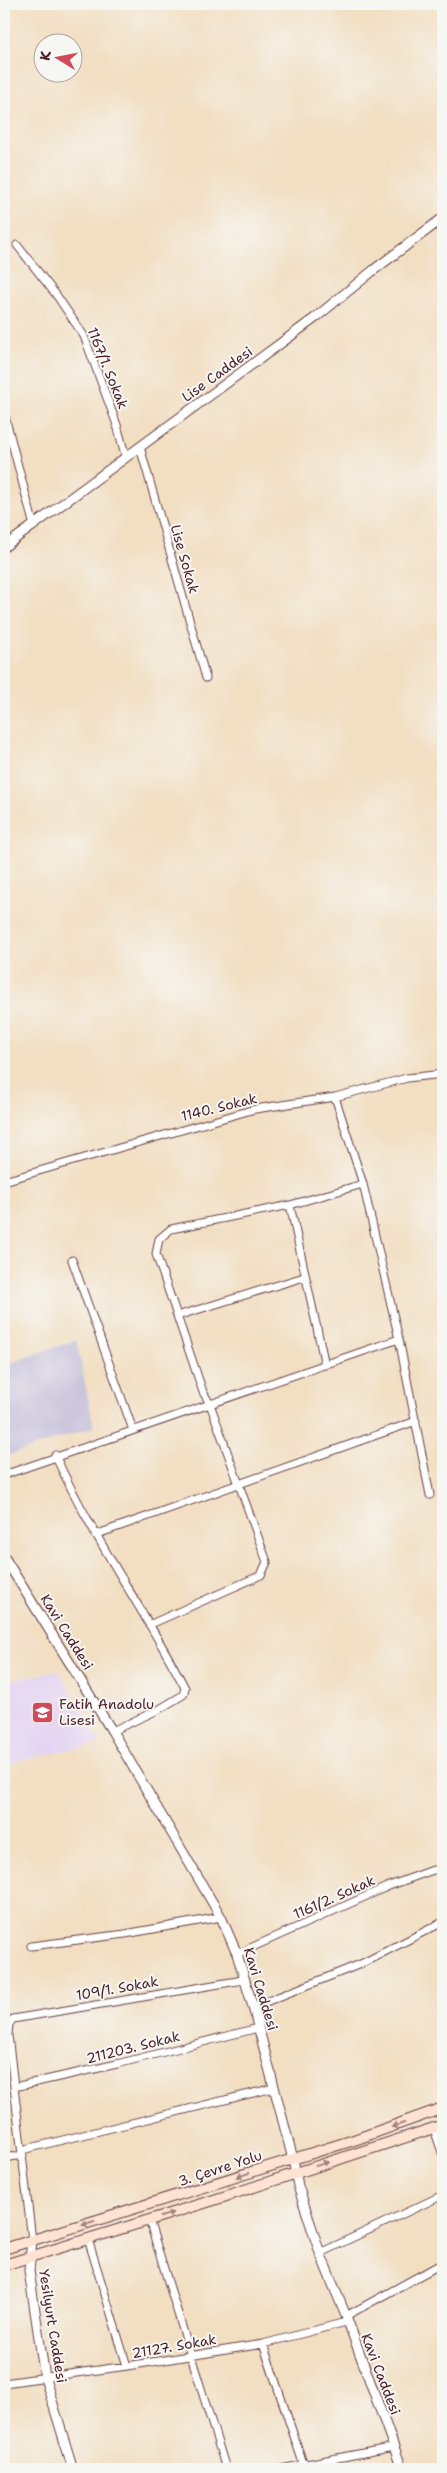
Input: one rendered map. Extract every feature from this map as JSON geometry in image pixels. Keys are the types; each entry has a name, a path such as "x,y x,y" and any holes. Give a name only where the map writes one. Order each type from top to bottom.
{"main road":[{"name":"3. Çevre Yolu","path":"4,2249 403,2124 443,2108"},
{"name":"3. Çevre Yolu","path":"4,2265 439,2127"}],"street":[{"name":"Lise Caddesi","path":"4,547 316,318 375,269 443,218"},
{"name":"1167/1. Sokak","path":"17,245 57,296 84,336 117,425 126,458"},
{"path":"4,413 34,526"},
{"name":"Lise Sokak","path":"140,448 206,678"},
{"name":"1140. Sokak","path":"4,1181 255,1109 335,1097 407,1078 443,1074"},
{"path":"335,1097 363,1184 416,1421 430,1495"},
{"path":"151,1624 261,1576 265,1572 266,1557 210,1404 203,1392 156,1254 156,1246 161,1236 171,1229 290,1205 363,1184"},
{"path":"290,1205 324,1365"},
{"path":"72,1260 133,1430"},
{"path":"177,1316 304,1277"},
{"path":"4,1475 55,1455 398,1339"},
{"path":"95,1535 416,1421"},
{"path":"55,1455 95,1535 151,1624 185,1688 184,1695 158,1710 112,1731"},
{"name":"Kavi Caddesi","path":"4,1557 112,1731 221,1917 237,1954 243,1980 253,2007 294,2159 295,2172 320,2253 402,2469"},
{"name":"1161/2. Sokak","path":"237,1954 389,1886 434,1870 443,1870"},
{"path":"31,1946 125,1934 221,1917"},
{"path":"253,2007 363,1963 443,1922"},
{"name":"109/1. Sokak","path":"8,2035 9,2024 13,2020 243,1980"},
{"name":"211203. Sokak","path":"14,2087 117,2064 258,2028"},
{"name":"Yesilyurt Caddesi","path":"8,2035 32,2240 29,2256 35,2317 45,2378 73,2469"},
{"path":"4,2158 274,2088"},
{"path":"439,2127 443,2155"},
{"path":"320,2253 443,2195"},
{"path":"148,2220 192,2355 226,2469"},
{"path":"88,2239 127,2366"},
{"name":"21127. Sokak","path":"4,2383 127,2366 263,2344 346,2319 443,2263"},
{"path":"263,2344 304,2467"},
{"path":"281,2469 304,2467 394,2448"}],"shaded area":[{"path":"76,1340 94,1427 4,1457 4,1365"},
{"name":"Fatih Anadolu Lisesi","path":"59,1671 100,1743 4,1764 4,1681"}],"place":[{"name":"Fatih Anadolu Lisesi","path":"43,1712"}]}
